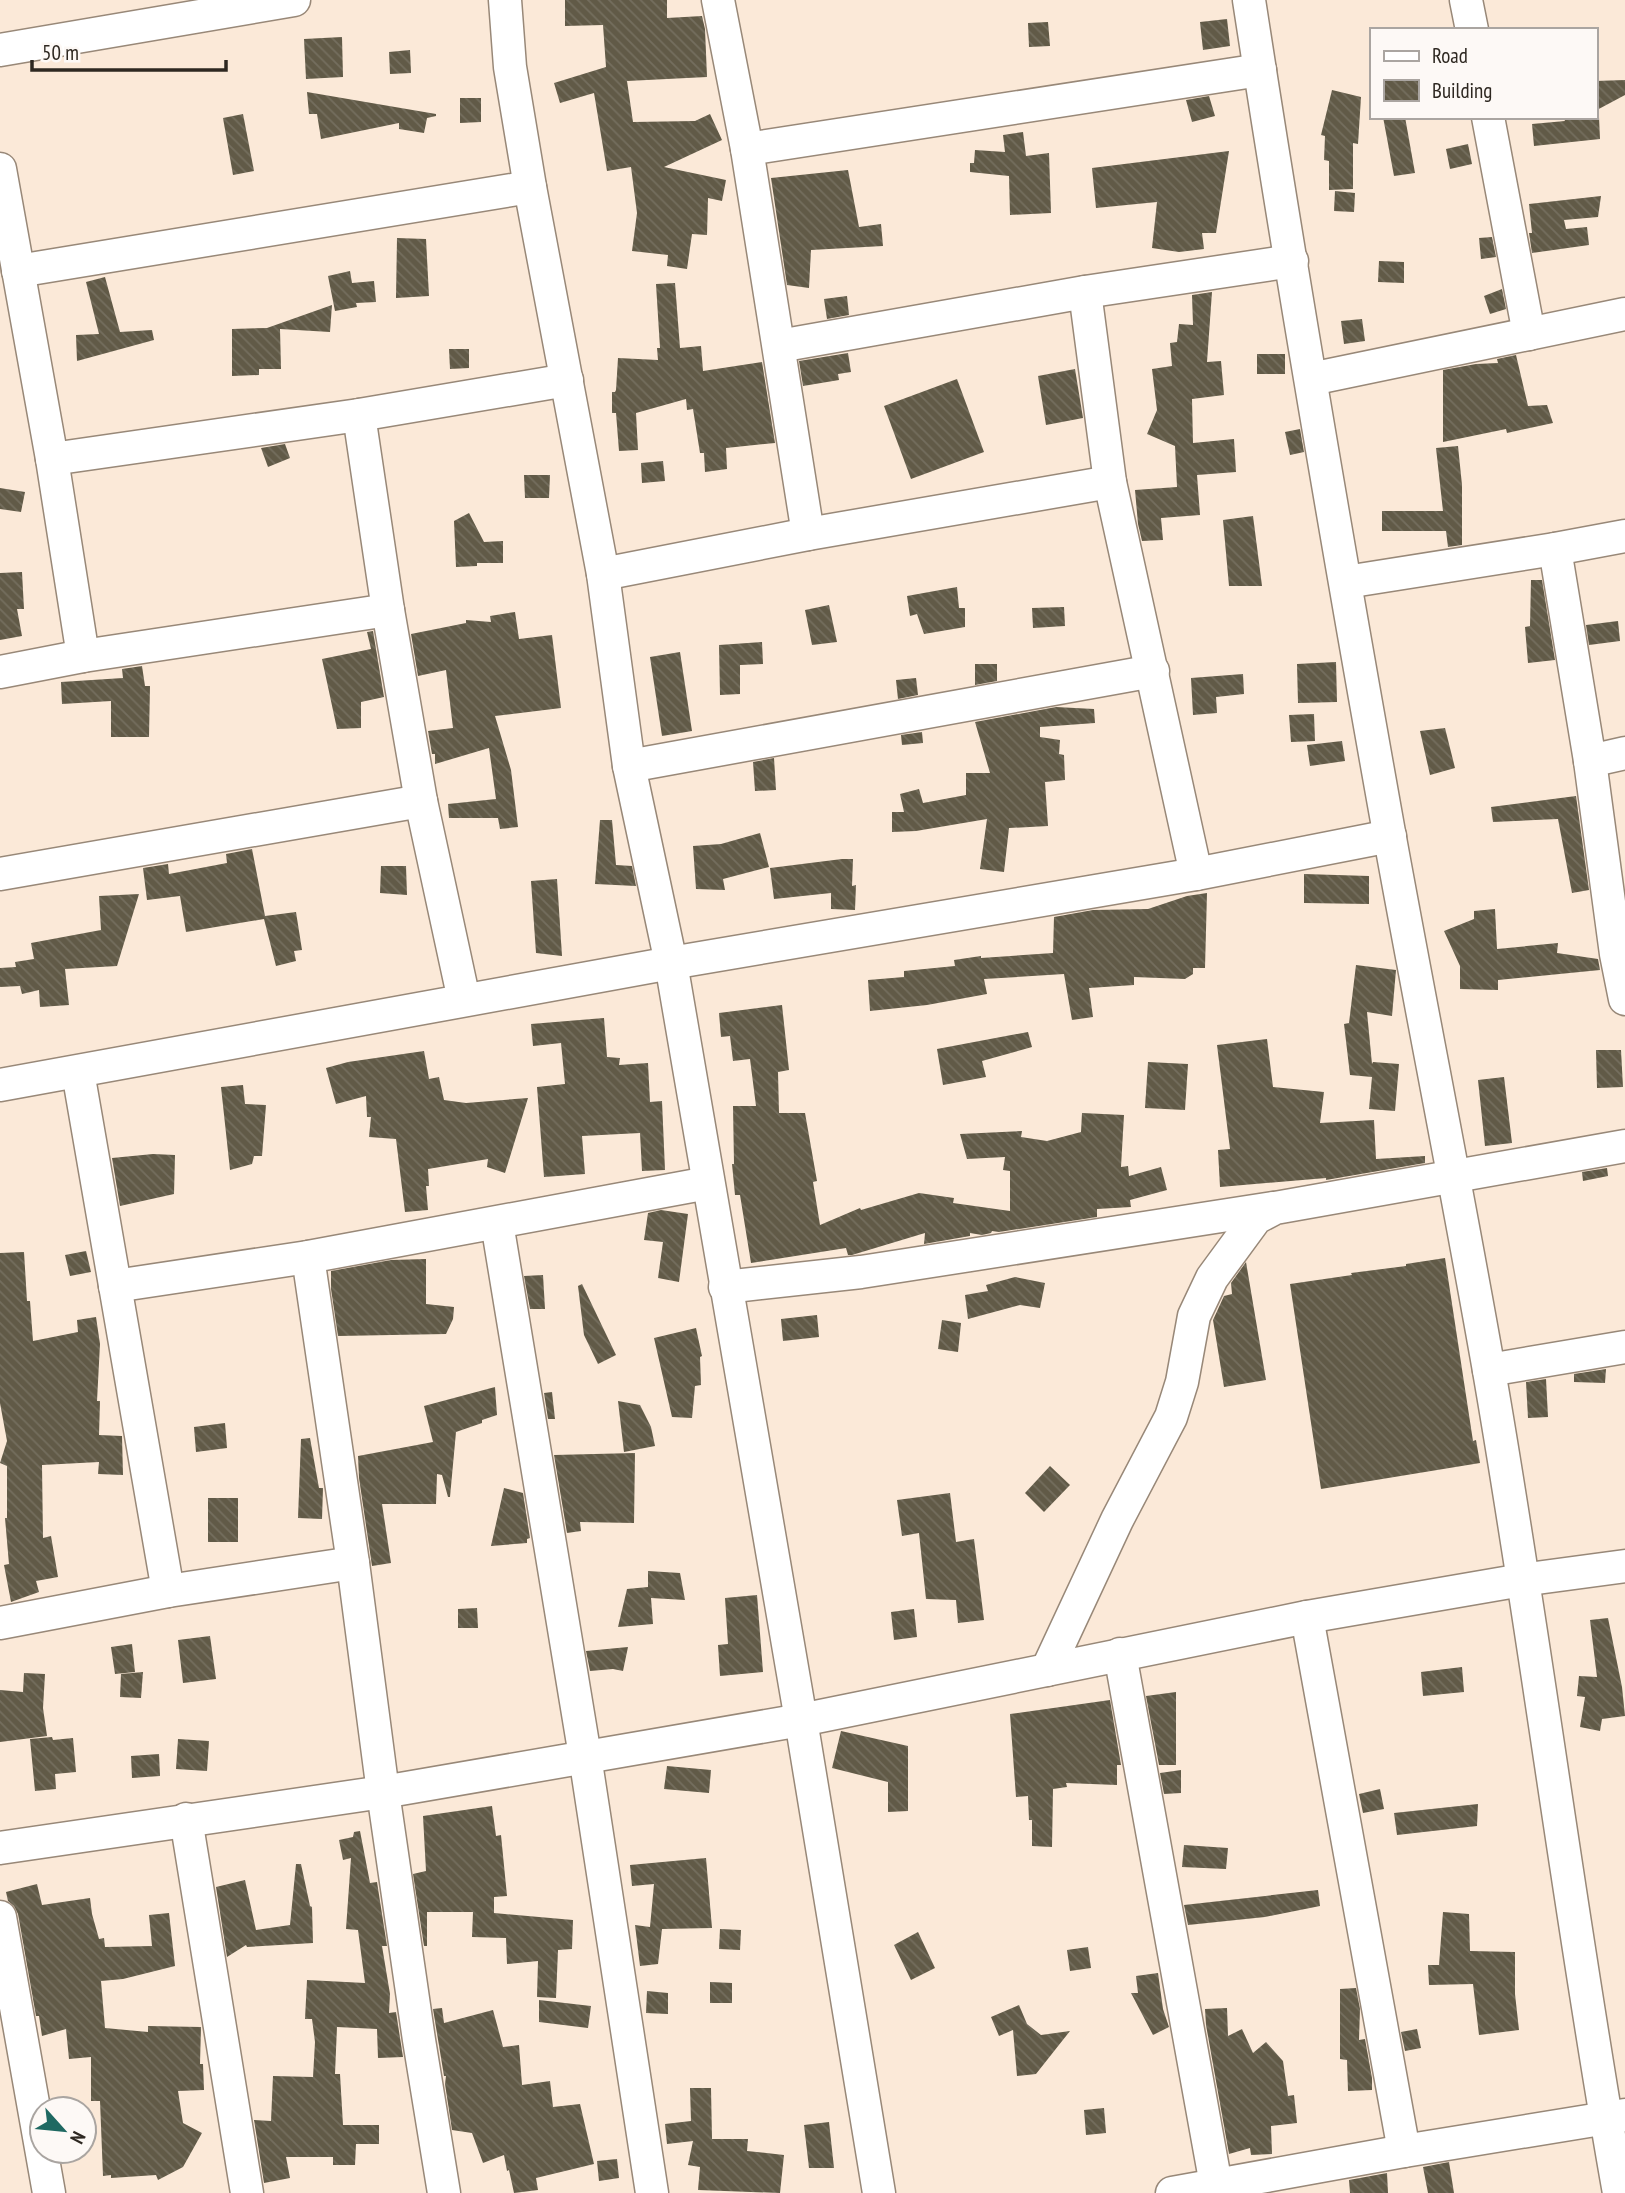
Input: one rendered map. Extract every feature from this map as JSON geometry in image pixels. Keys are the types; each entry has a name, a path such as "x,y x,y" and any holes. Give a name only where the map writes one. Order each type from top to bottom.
{"street":[{"path":"0,50 151,12 294,0"},
{"path":"505,0 510,66 530,187 603,574 629,766 671,963 879,2193"},
{"path":"718,0 747,149 808,534"},
{"path":"1250,0 1311,379 1390,836 1489,1370 1580,1967 1615,2117 1619,2193"},
{"path":"1466,0 1472,28"},
{"path":"747,149 1260,70"},
{"path":"1488,119 1529,334"},
{"path":"0,169 52,459 83,656"},
{"path":"18,271 530,187"},
{"path":"779,346 1085,292 1292,261"},
{"path":"1085,292 1110,482 1196,874"},
{"path":"1311,379 1625,314"},
{"path":"52,459 359,415 566,380"},
{"path":"359,415 388,610 421,801 464,1000"},
{"path":"603,574 808,534 1110,482"},
{"path":"1346,582 1625,536"},
{"path":"1555,549 1625,999"},
{"path":"0,672 83,656 388,610"},
{"path":"629,766 1153,671"},
{"path":"1590,761 1625,753"},
{"path":"0,874 421,801"},
{"path":"0,1085 671,963 1196,874 1390,836"},
{"path":"78,1072 168,1591"},
{"path":"725,1287 861,1272 1275,1208 1625,1146"},
{"path":"115,1286 308,1257 708,1183"},
{"path":"1047,1670 1117,1520 1171,1417 1182,1382 1194,1317 1212,1278 1256,1218 1275,1208"},
{"path":"497,1223 585,1756 652,2193"},
{"path":"308,1257 419,2040 444,2193"},
{"path":"1489,1370 1625,1347"},
{"path":"0,1623 168,1591 353,1563"},
{"path":"0,1848 383,1792 801,1720 1307,1617 1522,1580 1625,1566"},
{"path":"1307,1617 1404,2151"},
{"path":"1120,1654 1216,2185"},
{"path":"186,1819 247,2193"},
{"path":"0,1917 49,2193"},
{"path":"1172,2193 1404,2151 1615,2117"}],"building":[{"path":"565,0 667,0 667,18 702,16 707,77 627,81 633,122 695,121 710,114 722,140 664,167 726,180 722,201 708,198 707,235 692,234 687,269 667,266 668,255 632,251 637,213 631,167 607,171 594,93 560,103 554,83 606,67 603,25 565,26"},
{"path":"1227,19 1230,46 1203,50 1200,22"},
{"path":"1048,22 1050,46 1029,47 1028,23"},
{"path":"342,37 343,77 306,79 304,39"},
{"path":"410,50 411,73 390,74 389,52"},
{"path":"1625,80 1625,95 1597,110 1597,81"},
{"path":"1332,90 1361,97 1358,144 1353,143 1353,189 1329,190 1329,161 1324,160 1325,136 1321,135"},
{"path":"307,92 436,116 427,118 424,133 399,129 399,123 321,139 317,114 309,114"},
{"path":"1209,96 1215,116 1192,122 1186,100"},
{"path":"460,98 481,98 481,122 460,123"},
{"path":"243,114 254,171 233,175 223,118"},
{"path":"1599,117 1600,139 1534,146 1532,124 1565,121 1564,119"},
{"path":"1383,119 1405,119 1415,173 1394,176"},
{"path":"1023,132 1026,156 1049,153 1051,213 1010,215 1009,176 970,172 975,150 1005,152 1003,135"},
{"path":"1468,144 1472,164 1450,169 1446,149"},
{"path":"1229,151 1216,233 1202,233 1204,249 1179,252 1152,248 1157,202 1096,208 1092,168"},
{"path":"848,170 859,227 881,224 883,246 811,250 809,288 787,285 771,178"},
{"path":"1335,191 1355,193 1354,212 1334,211"},
{"path":"1601,196 1598,217 1564,220 1566,229 1587,227 1589,245 1532,253 1529,204"},
{"path":"1492,237 1496,257 1481,259 1479,238"},
{"path":"397,238 426,239 429,296 396,298"},
{"path":"1379,261 1404,262 1404,283 1378,282"},
{"path":"350,271 352,283 374,281 376,302 356,303 357,307 335,311 328,276"},
{"path":"105,277 120,332 152,330 154,340 77,361 76,335 99,334 86,282"},
{"path":"675,283 680,348 701,346 703,371 762,362 775,443 726,448 727,469 705,472 704,453 700,453 693,409 687,410 686,399 636,413 638,450 619,451 616,413 612,413 612,392 616,390 618,358 658,360 657,348 660,348 656,284"},
{"path":"1502,289 1506,309 1490,314 1484,296"},
{"path":"1212,292 1207,362 1221,361 1224,395 1192,399 1193,443 1234,439 1236,472 1197,475 1200,515 1161,518 1163,540 1142,541 1135,490 1177,487 1175,446 1147,434 1157,410 1152,369 1172,366 1170,343 1177,342 1179,324 1193,325 1192,295"},
{"path":"847,296 849,315 827,319 824,299"},
{"path":"332,305 330,332 280,329 281,369 259,369 259,375 232,376 232,329 267,328"},
{"path":"1362,319 1365,341 1344,344 1341,321"},
{"path":"449,349 469,349 469,368 450,369"},
{"path":"848,353 851,372 838,374 839,380 803,386 799,361"},
{"path":"1257,354 1285,354 1285,374 1257,374"},
{"path":"1516,355 1528,406 1547,405 1553,423 1443,442 1443,370 1498,363 1497,359"},
{"path":"1075,369 1083,418 1046,425 1038,376"},
{"path":"957,379 984,452 911,479 884,406"},
{"path":"1300,429 1304,452 1290,455 1285,432"},
{"path":"285,444 290,458 268,467 261,448"},
{"path":"1458,446 1462,485 1462,545 1448,547 1446,531 1382,531 1382,511 1443,511 1436,448"},
{"path":"663,461 665,481 642,483 641,463"},
{"path":"524,475 550,475 549,498 525,498"},
{"path":"0,488 25,492 21,512 0,509"},
{"path":"469,513 484,542 503,541 503,563 477,563 477,566 456,567 454,521"},
{"path":"1253,516 1262,586 1229,586 1223,520"},
{"path":"22,572 24,609 17,609 22,636 0,640 0,573"},
{"path":"1531,580 1542,580 1555,660 1528,663 1525,627 1530,626"},
{"path":"957,587 959,608 965,608 965,627 924,634 917,614 910,616 907,596"},
{"path":"829,605 837,642 812,645 805,610"},
{"path":"1064,607 1065,626 1033,628 1032,608"},
{"path":"515,612 519,639 552,635 561,708 495,716 511,770 518,827 500,829 498,818 449,818 448,804 496,799 489,748 435,764 428,731 453,728 446,670 418,676 411,634 466,623 466,620 491,622 490,616"},
{"path":"1618,621 1620,641 1589,645 1586,625"},
{"path":"373,631 384,697 361,702 361,728 337,729 322,659 371,649 367,632"},
{"path":"762,642 763,664 740,665 740,694 720,695 719,645"},
{"path":"680,652 692,731 662,736 650,657"},
{"path":"1336,662 1337,702 1298,703 1297,664"},
{"path":"975,664 997,664 997,681 975,685"},
{"path":"142,666 145,686 150,686 149,737 111,737 111,701 62,704 61,682 123,678 122,669"},
{"path":"1243,674 1244,694 1216,697 1217,713 1193,715 1191,678"},
{"path":"916,678 918,695 898,699 896,680"},
{"path":"1056,707 1094,709 1095,723 1040,727 1040,737 1060,740 1059,754 1064,755 1065,780 1045,782 1048,826 1009,828 1004,872 980,869 987,819 916,831 892,832 892,812 904,812 900,794 919,789 923,803 966,795 966,773 990,773 975,722"},
{"path":"1314,714 1315,741 1291,742 1289,715"},
{"path":"1445,728 1455,768 1430,775 1420,731"},
{"path":"922,732 923,743 902,745 901,735"},
{"path":"1342,741 1345,761 1310,766 1307,745"},
{"path":"774,758 776,790 755,791 753,762"},
{"path":"1576,796 1589,890 1572,893 1558,819 1493,822 1491,807"},
{"path":"600,820 612,820 616,865 632,866 636,886 595,884"},
{"path":"760,833 769,867 723,879 725,890 696,889 693,846 721,844"},
{"path":"252,849 265,916 296,912 302,950 294,951 296,961 276,966 264,919 186,932 180,896 147,900 143,868 168,864 169,874 227,863 226,854"},
{"path":"853,859 855,910 831,909 831,893 774,899 770,868"},
{"path":"381,866 406,866 407,895 380,893"},
{"path":"1304,874 1369,876 1369,904 1304,903"},
{"path":"557,879 562,956 536,953 531,881"},
{"path":"1207,893 1205,968 1193,968 1193,974 1185,979 1134,977 1134,985 1089,988 1093,1017 1072,1020 1064,974 984,979 987,994 927,1005 870,1011 868,980 904,977 904,971 955,966 954,960 981,956 1053,953 1054,917 1093,910 1148,909 1187,896"},
{"path":"139,894 117,966 65,969 69,1005 40,1007 39,990 22,994 20,986 0,987 0,968 16,967 15,962 34,959 31,943 101,930 99,896"},
{"path":"1495,909 1497,949 1558,943 1557,953 1598,959 1600,970 1498,980 1498,990 1460,989 1460,966 1444,931 1474,919 1474,911"},
{"path":"1356,965 1396,970 1392,1016 1367,1012 1372,1064 1399,1064 1395,1111 1369,1109 1372,1077 1350,1075 1344,1024 1349,1023"},
{"path":"782,1005 789,1070 778,1072 779,1113 805,1113 817,1181 813,1182 820,1225 860,1208 861,1210 919,1193 954,1198 953,1203 1010,1211 1010,1171 1003,1170 1005,1157 967,1159 960,1134 1022,1131 1021,1137 1047,1141 1081,1132 1082,1113 1124,1115 1121,1167 1128,1166 1129,1176 1161,1167 1167,1190 1130,1200 1131,1207 1097,1209 1097,1217 992,1231 982,1235 970,1233 970,1236 924,1244 925,1233 852,1255 848,1255 846,1248 751,1263 740,1195 735,1195 732,1164 733,1106 756,1106 750,1059 733,1061 730,1036 721,1037 719,1013"},
{"path":"604,1018 607,1057 620,1058 619,1065 648,1063 650,1102 662,1101 665,1170 642,1171 640,1133 582,1136 585,1174 544,1177 537,1087 565,1084 561,1043 533,1046 531,1024"},
{"path":"1028,1032 1032,1047 982,1061 986,1077 943,1085 937,1049"},
{"path":"1267,1039 1273,1087 1324,1092 1320,1123 1374,1120 1376,1159 1425,1156 1425,1163 1326,1180 1220,1187 1218,1150 1230,1149 1217,1045"},
{"path":"1596,1050 1621,1050 1623,1087 1597,1088"},
{"path":"424,1051 429,1079 439,1077 444,1100 466,1103 528,1098 505,1173 487,1167 488,1159 428,1169 428,1210 405,1212 396,1139 369,1137 371,1117 367,1117 366,1096 336,1104 326,1068 348,1062"},
{"path":"1148,1062 1188,1064 1185,1110 1145,1108"},
{"path":"1504,1077 1512,1143 1485,1146 1478,1080"},
{"path":"243,1085 245,1104 266,1105 262,1156 254,1156 252,1164 230,1170 221,1087"},
{"path":"175,1155 174,1194 120,1206 112,1158"},
{"path":"1607,1168 1608,1176 1583,1181 1582,1172"},
{"path":"661,1210 688,1214 679,1282 658,1278 663,1242 644,1240 648,1213"},
{"path":"86,1251 91,1272 70,1276 65,1255"},
{"path":"24,1252 33,1341 78,1332 77,1320 96,1317 100,1344 97,1401 100,1401 99,1435 122,1436 123,1475 98,1474 99,1462 42,1465 43,1538 51,1536 58,1577 36,1581 39,1592 11,1602 4,1565 9,1564 5,1518 7,1466 0,1463 7,1441 0,1403 0,1253"},
{"path":"1445,1258 1473,1441 1476,1440 1480,1463 1321,1489 1290,1284"},
{"path":"426,1259 426,1304 454,1307 453,1319 446,1334 338,1336 331,1271 391,1260"},
{"path":"1246,1262 1266,1380 1224,1387 1213,1320 1224,1296 1232,1294 1231,1283"},
{"path":"543,1275 545,1309 530,1309 524,1276"},
{"path":"1015,1277 1045,1283 1040,1308 1020,1305 968,1319 965,1295 988,1291 986,1285"},
{"path":"582,1284 616,1355 598,1364 584,1335 578,1286"},
{"path":"817,1315 819,1337 783,1341 781,1319"},
{"path":"942,1320 961,1323 958,1352 938,1349"},
{"path":"696,1328 702,1356 701,1385 695,1386 692,1418 672,1417 654,1338"},
{"path":"1606,1369 1605,1383 1574,1382 1574,1374"},
{"path":"1546,1379 1548,1417 1528,1418 1526,1382"},
{"path":"495,1387 497,1415 456,1432 450,1497 442,1475 437,1474 436,1504 382,1504 391,1563 372,1566 358,1456 433,1442 424,1406"},
{"path":"552,1392 555,1419 548,1419 544,1393"},
{"path":"618,1401 640,1405 651,1427 655,1446 624,1452"},
{"path":"225,1423 227,1448 196,1452 194,1427"},
{"path":"310,1438 319,1488 323,1488 322,1519 298,1518 301,1439"},
{"path":"635,1453 634,1523 580,1522 581,1531 567,1533 554,1455"},
{"path":"1050,1466 1070,1485 1044,1512 1025,1493"},
{"path":"504,1488 523,1493 530,1538 527,1543 491,1546"},
{"path":"950,1493 956,1542 974,1539 984,1620 958,1623 956,1600 926,1599 919,1533 902,1536 897,1500"},
{"path":"208,1498 238,1498 238,1542 208,1542"},
{"path":"648,1571 680,1573 685,1600 651,1598 653,1624 618,1627 627,1589 648,1587"},
{"path":"757,1595 763,1672 720,1676 718,1645 728,1644 725,1598"},
{"path":"477,1608 478,1628 458,1628 458,1609"},
{"path":"914,1609 917,1637 894,1640 891,1612"},
{"path":"1608,1618 1625,1716 1602,1719 1600,1731 1580,1727 1585,1697 1577,1696 1579,1676 1597,1677 1590,1620"},
{"path":"210,1636 216,1679 183,1683 178,1640"},
{"path":"132,1644 135,1672 115,1674 111,1647"},
{"path":"628,1647 623,1671 590,1671 586,1651"},
{"path":"1462,1667 1464,1692 1423,1696 1421,1672"},
{"path":"143,1672 141,1698 120,1697 121,1674"},
{"path":"24,1673 45,1674 43,1708 47,1736 0,1742 0,1690 23,1692"},
{"path":"1176,1692 1176,1765 1159,1765 1146,1696"},
{"path":"1110,1700 1121,1765 1117,1765 1117,1785 1066,1783 1067,1787 1053,1789 1052,1847 1032,1846 1028,1796 1016,1797 1010,1714"},
{"path":"841,1731 908,1746 908,1811 888,1812 888,1782 832,1768"},
{"path":"52,1737 53,1740 73,1738 76,1772 55,1774 56,1789 35,1791 30,1739"},
{"path":"178,1739 209,1741 207,1771 176,1769"},
{"path":"159,1754 160,1776 132,1778 131,1756"},
{"path":"667,1766 711,1770 709,1793 664,1789"},
{"path":"1181,1770 1181,1793 1164,1794 1160,1773"},
{"path":"1380,1789 1384,1809 1363,1813 1359,1794"},
{"path":"1478,1804 1477,1826 1397,1835 1394,1813"},
{"path":"492,1806 496,1836 501,1835 507,1896 494,1897 494,1913 573,1920 572,1949 558,1950 556,1998 537,1997 538,1961 507,1964 506,1938 472,1937 473,1912 427,1912 427,1946 424,1946 413,1874 426,1871 423,1816"},
{"path":"360,1831 370,1883 377,1882 387,1946 382,1946 390,1994 389,2013 396,2012 403,2057 378,2058 377,2029 337,2027 335,2074 340,2074 343,2125 379,2125 379,2144 356,2144 355,2165 333,2165 333,2157 286,2157 290,2178 264,2183 254,2120 271,2121 273,2076 313,2077 315,2042 312,2019 305,2019 307,1980 365,1983 358,1930 346,1929 351,1858 343,1860 339,1840 353,1837 354,1832"},
{"path":"1184,1845 1228,1848 1226,1869 1182,1867"},
{"path":"706,1858 712,1928 662,1929 658,1964 640,1966 635,1925 650,1927 654,1884 632,1886 630,1865"},
{"path":"296,1864 301,1864 312,1907 313,1943 246,1945 227,1957 216,1887 245,1880 256,1930 290,1925"},
{"path":"37,1884 42,1905 90,1898 99,1939 104,1938 105,1947 152,1946 149,1915 169,1913 175,1966 123,1979 101,1981 105,2028 148,2032 148,2026 201,2027 200,2064 203,2064 204,2090 178,2091 183,2123 202,2133 183,2167 158,2180 156,2175 111,2178 111,2175 103,2176 100,2101 98,2095 91,2095 91,2057 69,2059 66,2029 42,2036 18,1914 8,1901 6,1892"},
{"path":"1318,1890 1320,1906 1265,1917 1188,1925 1184,1905"},
{"path":"1443,1912 1469,1914 1470,1951 1515,1952 1515,1994 1519,2030 1479,2035 1473,1984 1429,1985 1428,1965 1439,1965"},
{"path":"720,1929 741,1930 740,1950 719,1949"},
{"path":"918,1932 935,1968 911,1980 894,1945"},
{"path":"1088,1947 1091,1968 1070,1971 1067,1950"},
{"path":"1158,1973 1163,2009 1169,2027 1153,2035 1131,1993 1138,1993 1136,1976"},
{"path":"710,1982 732,1983 732,2003 710,2003"},
{"path":"1356,1988 1360,2009 1359,2040 1365,2039 1372,2090 1348,2091 1347,2060 1340,2059 1340,1989"},
{"path":"647,1991 668,1993 668,2014 646,2013"},
{"path":"539,2000 591,2006 588,2028 539,2022"},
{"path":"1019,2005 1027,2024 1041,2035 1070,2031 1036,2074 1017,2076 1013,2030 999,2036 991,2017"},
{"path":"442,2008 444,2023 493,2010 503,2047 519,2045 522,2085 550,2081 553,2107 580,2104 594,2164 536,2178 538,2190 514,2193 504,2155 483,2163 472,2133 452,2130 446,2076 433,2009"},
{"path":"1227,2008 1228,2036 1242,2029 1253,2053 1266,2042 1283,2061 1288,2096 1294,2095 1297,2123 1271,2126 1272,2154 1251,2155 1250,2148 1229,2154 1205,2009"},
{"path":"1417,2029 1421,2048 1405,2051 1401,2032"},
{"path":"690,2088 711,2088 712,2139 748,2139 747,2151 784,2155 780,2193 698,2190 700,2167 688,2165 693,2141 667,2144 665,2124 691,2121"},
{"path":"1104,2108 1106,2133 1086,2135 1084,2110"},
{"path":"829,2122 834,2168 809,2168 804,2125"},
{"path":"617,2159 619,2178 599,2181 597,2161"},
{"path":"1449,2162 1454,2193 1428,2193 1423,2167"},
{"path":"1387,2173 1388,2193 1350,2193 1349,2180"}]}
